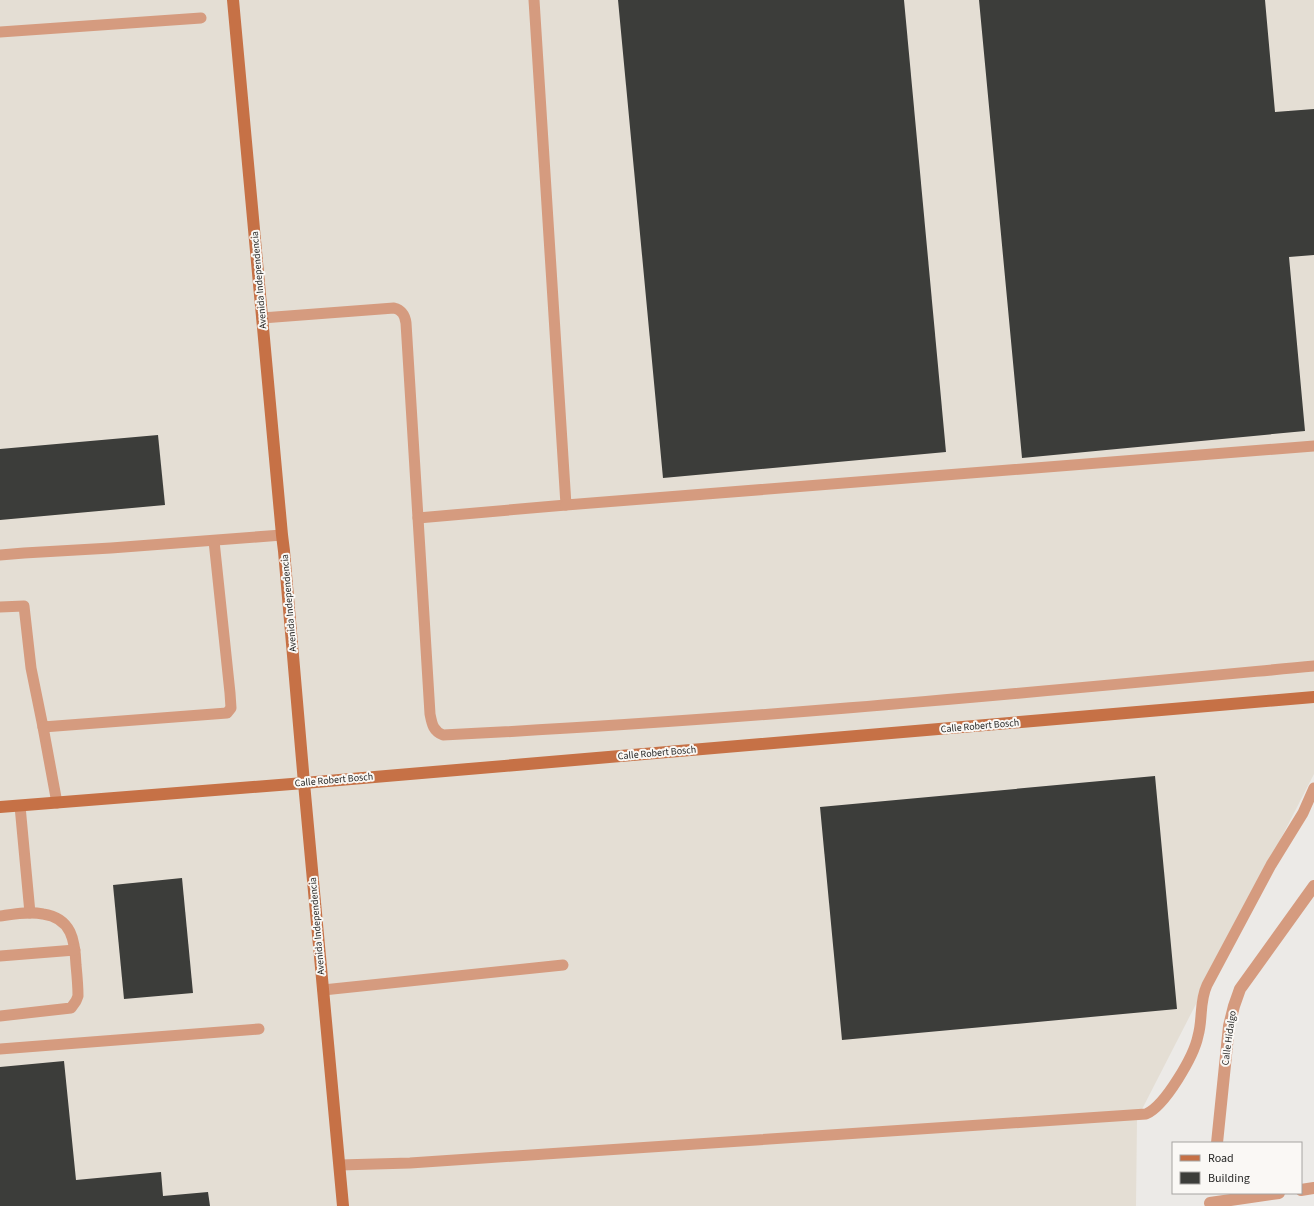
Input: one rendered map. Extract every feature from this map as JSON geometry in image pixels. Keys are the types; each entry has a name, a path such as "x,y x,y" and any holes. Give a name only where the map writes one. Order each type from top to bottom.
{"main road":[{"name":"Avenida Independencia","path":"233,0 343,1206"},
{"name":"Calle Robert Bosch","path":"0,807 304,783 1314,697"}],"street":[{"name":"Calle Hidalgo","path":"1216,1142 1229,1026 1240,989 1314,886"},
{"path":"1302,1190 1314,1188"},
{"path":"1210,1201 1270,1194"}],"lane":[{"path":"534,0 566,505"},
{"path":"0,32 201,18"},
{"path":"262,318 394,308 399,310 405,316 430,714 433,727 437,732 443,735 599,726 947,700 1314,666"},
{"path":"418,518 1314,446"},
{"path":"0,556 282,535"},
{"path":"43,727 229,712 231,708 230,693 214,540"},
{"path":"0,606 24,606 31,668 57,802"},
{"path":"340,1165 434,1162 1146,1114 1153,1110 1166,1096 1193,1052 1199,1036 1201,1003 1207,985 1271,865 1303,813 1314,788"},
{"path":"20,806 30,913"},
{"path":"0,916 30,913 44,914 57,918 66,925 71,933 75,950 78,996 72,1008 0,1016"},
{"path":"0,956 75,950"},
{"path":"323,990 563,965"},
{"path":"0,1049 259,1029"}],"shaded area":[{"path":"0,0 1314,0 1314,774 1137,1119 1136,1206 0,1206"}],"building":[{"path":"618,0 904,0 946,452 663,478"},
{"path":"979,0 1265,0 1275,112 1314,109 1314,255 1289,257 1305,431 1022,458"},
{"path":"158,435 165,505 0,520 0,449"},
{"path":"1155,776 1177,1009 842,1040 820,807"},
{"path":"182,878 193,993 124,999 113,885"},
{"path":"64,1061 76,1180 161,1172 163,1196 208,1192 210,1206 0,1206 0,1067"}]}
